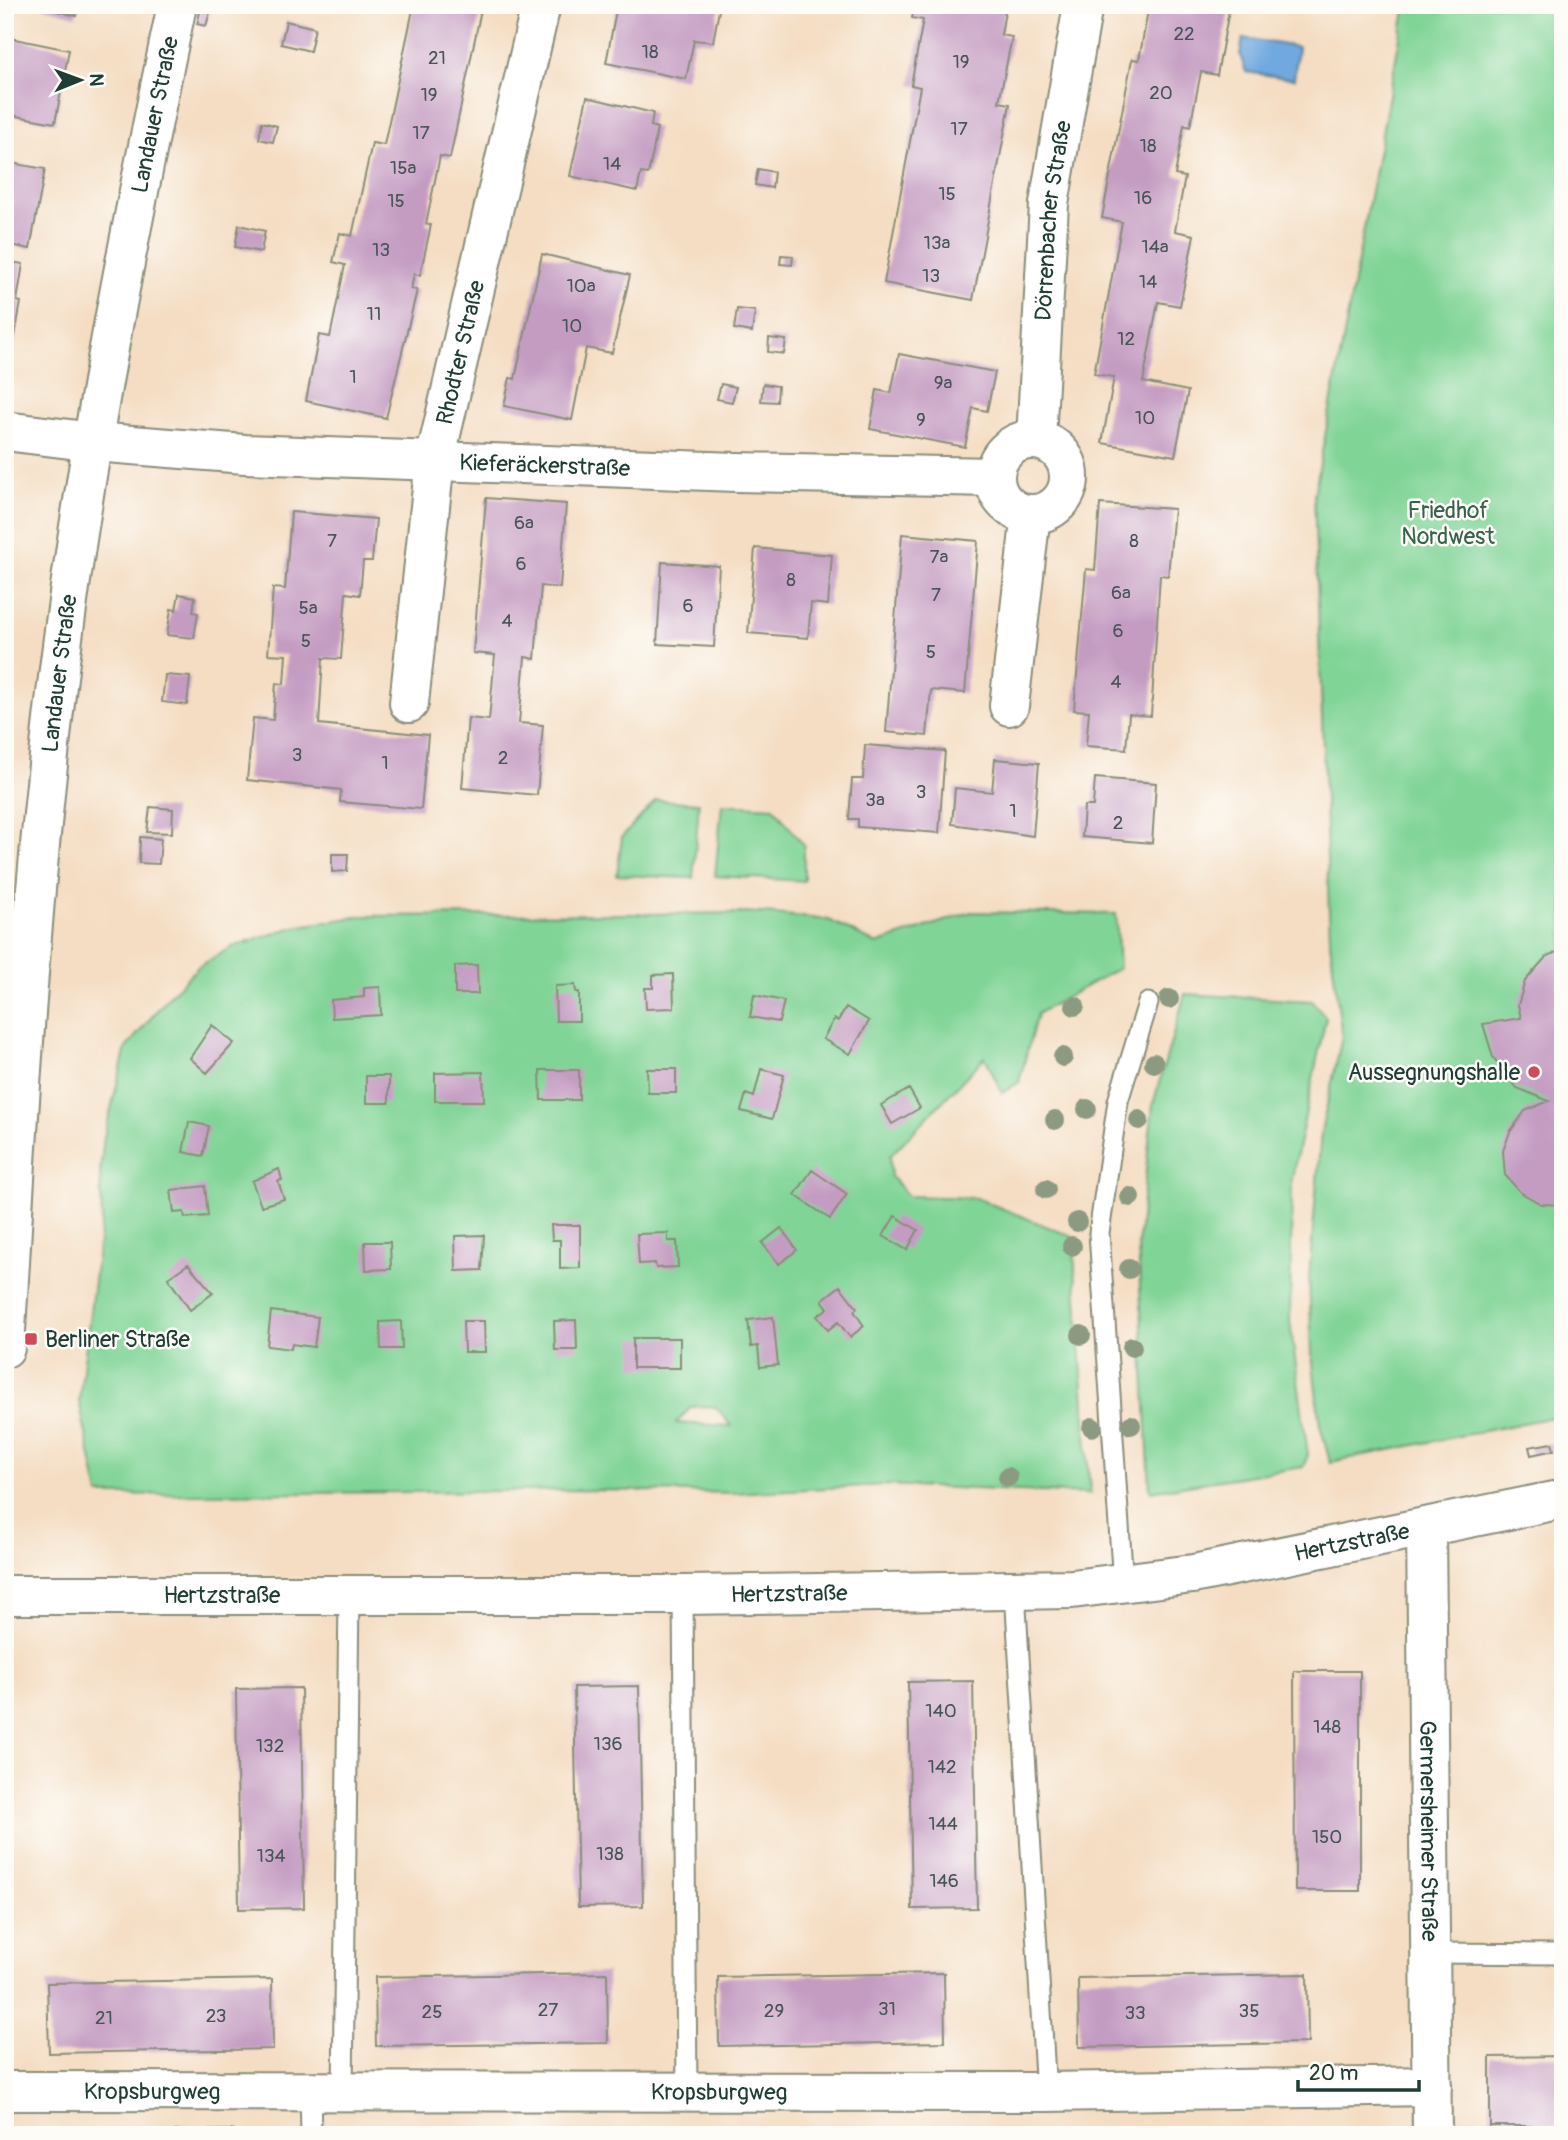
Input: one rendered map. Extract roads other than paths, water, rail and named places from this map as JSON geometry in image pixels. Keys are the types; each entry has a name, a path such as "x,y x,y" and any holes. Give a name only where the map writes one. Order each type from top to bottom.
{"street":[{"name":"Landauer Straße","path":"5,1348 18,1096 18,927 94,442 138,195 177,5"},
{"name":"Rhodter Straße","path":"410,703 435,460 541,5"},
{"name":"Dörrenbacher Straße","path":"1036,439 1049,204 1083,5"},
{"name":"Kieferäckerstraße","path":"5,431 94,442 246,454 736,472 995,477"},
{"path":"1036,439 1046,441 1060,452 1069,478 1068,488 1058,504 1031,514 1005,503 995,477 996,467 1007,449 1016,443 1036,439"},
{"path":"1009,706 1031,514"},
{"name":"Hertzstraße","path":"5,1595 1015,1592 1123,1584 1193,1574 1563,1499"},
{"name":"Germersheimer Straße","path":"1426,1527 1432,2135"},
{"name":"Kropsburgweg","path":"5,2091 1046,2092 1432,2086"}],"lane":[{"path":"1123,1584 1099,1233 1118,1101 1148,1003"},
{"path":"1015,1592 1046,2092"},
{"path":"311,2135 327,2091 349,1595"},
{"path":"683,1595 687,2091"},
{"path":"1432,1953 1563,1954"}],"water":[{"path":"1243,38 1298,47 1294,79 1246,72 1240,55"}],"place":[{"name":"Aussegnungshalle","path":"1534,1072"},
{"name":"Berliner Straße","path":"31,1339"}],"park label":[{"name":"Friedhof Nordwest","path":"1448,523"}]}
